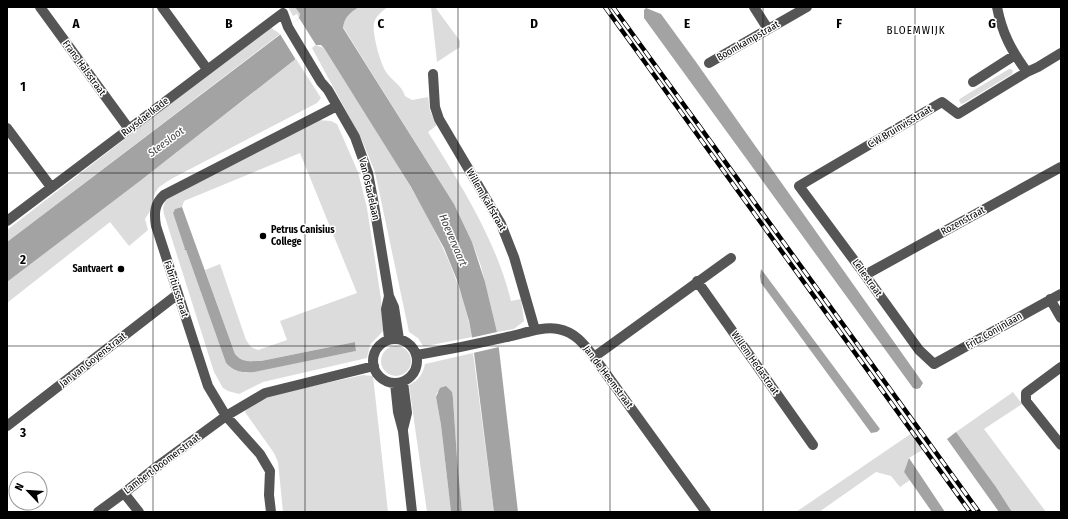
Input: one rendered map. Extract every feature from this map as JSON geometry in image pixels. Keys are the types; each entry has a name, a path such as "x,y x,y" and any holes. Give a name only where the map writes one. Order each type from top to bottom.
{"street":[{"name":"Frans Halsstraat","path":"40,7 129,130"},
{"path":"162,7 207,69"},
{"path":"754,7 768,30"},
{"name":"Boomkampstraat","path":"709,63 807,7"},
{"path":"997,7 1000,25 1015,55 1027,72"},
{"name":"Ruysdaelkade","path":"7,221 129,130 281,10"},
{"name":"Van Ostadelaan","path":"281,10 306,52 321,82 328,90 356,137 368,173 389,296 386,309 394,339"},
{"name":"C.W.Bruinvisstraat","path":"799,186 942,102 958,114 1061,53"},
{"path":"973,82 1015,55"},
{"name":"Willem Kalfstraat","path":"434,74 436,114 501,224 510,246 536,330"},
{"name":"Fabritiusstraat","path":"271,512 269,495 270,471 260,454 226,416 208,386 156,226 155,210 156,204 160,198 337,106"},
{"path":"7,128 51,187"},
{"name":"Rozenstraat","path":"865,275 1061,167"},
{"name":"Leliestraat","path":"799,186 919,350 934,364 938,363"},
{"path":"594,357 697,281 731,258"},
{"name":"Willem Hedastraat","path":"697,281 814,445"},
{"name":"Jan van Goyenstraat","path":"7,426 178,294"},
{"name":"Fritz Conijnlaan","path":"938,363 1061,294"},
{"path":"1050,299 1061,318"},
{"name":"Jan de Heemstraat","path":"417,355 536,330 557,329 573,335 583,342 706,512"},
{"path":"394,339 407,342 417,355 415,371 410,378 399,382 388,382 377,373 374,366 373,360 378,347 383,342 394,339"},
{"path":"226,416 265,393 374,366"},
{"path":"1061,367 1026,393 1026,401 1061,445"},
{"path":"399,382 398,412 403,430 412,512"},
{"name":"Lambert Doomerstraat","path":"98,512 226,416"},
{"path":"124,493 138,512"}],"shaded area":[{"path":"288,7 295,7 300,14 299,18 297,14 293,16"},
{"path":"359,7 388,7 376,18 374,23 375,41 381,62 388,75 402,89 405,96 412,100 428,97 430,111 437,125 428,132 453,172 487,235 504,278 511,301 521,299 524,321 514,329 497,332 481,266 472,242 454,204 343,27 346,18"},
{"path":"431,7 435,7 460,41 460,47 437,62"},
{"path":"270,27 280,34 7,242 7,230"},
{"path":"316,45 324,48 426,214 449,261 458,285 466,310 472,337 423,346 418,338 409,332 375,172 362,140 312,48"},
{"path":"296,59 321,98 317,103 171,179 159,187 155,193 150,211 145,219 148,230 129,246 110,222 7,303 7,282 140,181"},
{"path":"1009,69 1013,71 1012,74 961,104 959,100 961,98"},
{"path":"317,120 331,121 337,124 358,172 367,208 381,299 383,331 370,345 367,358 263,382 239,394 223,388 214,372 164,214 163,208 166,199","holes":["300,153 357,293 280,321 287,340 258,350 251,347 246,340 220,264 205,270 235,354 241,359 247,361 261,361 355,342 356,351 245,373 226,363 173,213 175,209 182,207 184,201"]},
{"path":"396,346 407,350 411,361 407,372 396,376 385,372 381,361 385,350"},
{"path":"473,353 494,512 462,512 453,399 437,392 436,397 441,425 451,512 427,512 409,385 420,377 425,364"},
{"path":"363,375 373,376 388,512 283,512 278,462 274,453 245,412 249,405 271,395"},
{"path":"1013,392 1022,404 984,429 1046,512 1012,512 996,487 956,432"},
{"path":"912,433 924,449 909,458 904,472 910,480 900,487 891,476 876,472 819,512 796,512"}],"water":[{"path":"295,7 359,7 346,18 343,28 454,204 472,242 485,282 497,332 518,512 494,512 469,321 457,280 444,248 411,187 321,45 316,45 297,58 140,181 7,282 7,242 281,34 299,18 300,14"},
{"path":"646,8 661,14 696,62 923,383 920,388 913,388 644,18 644,10"},
{"path":"182,207 235,354 238,357 247,361 261,361 355,342 356,351 254,372 239,371 229,366 226,363 186,250 184,250 185,249 173,213 175,209"},
{"path":"761,269 880,429 877,432 871,433 761,283"},
{"path":"446,386 452,392 453,399 462,512 451,512 441,425 436,397 440,388"},
{"path":"956,432 996,487 1012,512 999,512 947,439"},
{"path":"909,458 945,512 932,512 904,472"}],"pier":[{"path":"299,18 316,45 296,60 280,34"},
{"path":"497,332 499,347 473,353 470,338"}],"railway":[{"path":"605,7 970,512"},
{"path":"613,7 979,512"}],"place":[{"name":"Petrus Canisius College","path":"263,236"},
{"name":"Santvaert","path":"121,269"}],"district":[{"name":"BLOEMWIJK","path":"916,30"}],"water label":[{"name":"Steesloot","path":"166,142"},
{"name":"Hoevervaart","path":"453,240"}]}
